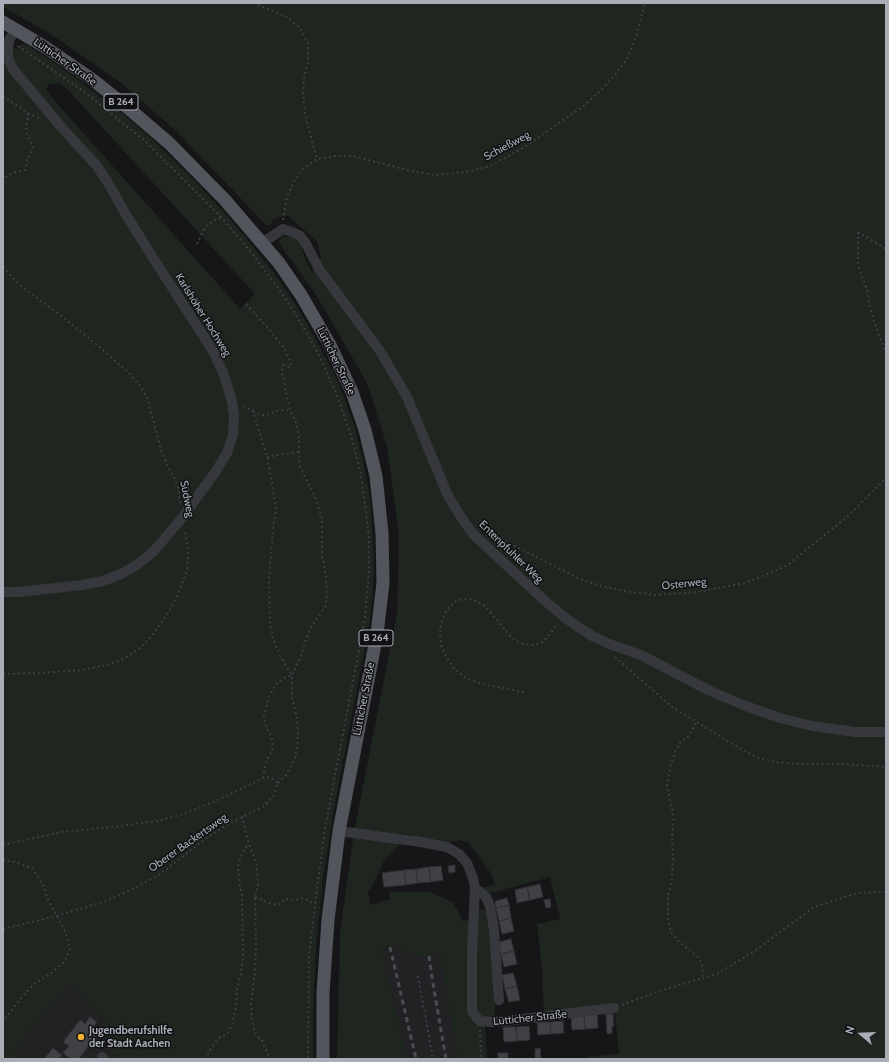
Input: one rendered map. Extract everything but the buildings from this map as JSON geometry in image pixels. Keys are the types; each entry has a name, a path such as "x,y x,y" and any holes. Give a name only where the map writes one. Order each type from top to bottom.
{"main road":[{"name":"Lütticher Straße","path":"3,22 45,47 93,80 132,111 170,144 225,200 279,263 301,295 330,345 352,392 365,430 376,476 382,533 383,583 377,634 340,831 328,920 323,993 323,1059"}],"street":[{"path":"9,40 16,29"},
{"name":"Karlshöher Hochweg","path":"3,592 20,592 82,586 103,581 123,573 138,564 153,552 182,518 216,472 227,453 233,435 234,414 224,375 213,351 150,254 97,166 62,128 13,69 8,58 9,40"},
{"path":"262,243 283,229"},
{"name":"Entenpfuhler Weg","path":"283,229 300,236 305,242 319,269 380,351 407,397 448,496 473,534 563,616 594,637 641,655 708,690 772,716 812,726 855,732 886,732"},
{"name":"Lütticher Straße","path":"340,831 415,841 447,847 459,854 467,863 475,888 472,955 472,1011 480,1021 491,1022 514,1020 614,1008"},
{"path":"475,888 486,897 490,906 494,930 499,1000"}],"path":[{"path":"253,3 287,17 300,28 308,44 308,61 304,78 303,92 305,115 317,159"},
{"name":"Schießweg","path":"283,229 283,215 287,197 294,181 303,169 317,159 336,156 353,156 411,171 437,175 466,172 490,166 523,148 585,105 616,74 628,57 646,3"},
{"path":"9,40 82,91 145,141 221,217 251,252 298,318 320,357 336,393 351,436 361,475 366,512 369,540 369,570 365,618 325,828 315,904 309,957 308,1059"},
{"path":"3,96 28,113 26,126 27,134 33,148 27,158 27,164 24,170 7,176 3,182"},
{"path":"198,244 203,231 208,224 221,217"},
{"path":"886,249 858,232 858,265 868,290 870,308 886,352"},
{"name":"Südweg","path":"3,266 21,286 90,339 128,372 141,387 147,397 167,465 178,488 188,550 187,570 176,599 168,613 151,637 141,647 125,658 107,665 82,670 3,674"},
{"path":"246,304 284,348 291,362 291,366 283,365 282,372 290,410 296,422 299,436 298,452 302,470 315,498 322,518 322,555 326,577 327,595 325,607 311,627 301,656 292,675 284,678 276,684 269,696 264,716 266,728 271,736 273,744 272,751 266,762 262,778 270,777 278,784"},
{"path":"231,398 261,415 266,415 276,411 290,410"},
{"path":"253,411 267,457 276,509 269,580 270,624 273,639 280,656 292,675"},
{"path":"267,457 298,452"},
{"name":"Osterweg","path":"482,529 578,578 601,586 655,595 697,592 746,583 786,566 847,517 886,478"},
{"path":"524,692 482,684 468,679 454,669 441,645 440,633 442,621 446,611 458,600 468,599 476,601 485,606 511,637 524,644 533,645 543,642 554,630 563,616"},
{"path":"611,654 672,706 696,722 756,757 775,762 799,764 840,764 886,767"},
{"name":"Oberer Backertsweg","path":"3,929 106,902 163,872 224,826 264,806 274,795 278,784 286,775 294,761 297,748 297,719 292,697 292,675"},
{"path":"696,722 689,736 682,741 676,750 671,764 667,786 674,818 672,833 672,878 668,897 668,919 676,939 699,958 703,968 702,978"},
{"name":"Oberer Backertsweg","path":"3,845 61,832 112,828 158,821 187,813 216,801 262,778"},
{"path":"242,816 257,867 258,884 255,896 256,943 255,972 251,1002 252,1019 255,1033 262,1041 270,1059"},
{"path":"205,1059 219,1038 227,1034 232,1025 236,1007 237,989 243,957 242,894 239,882 238,867 241,856 249,844"},
{"path":"3,860 15,862 32,868 43,886 49,902 65,931 70,949 64,962 50,974 34,984 3,1021"},
{"path":"614,1008 659,991 717,974 756,950 814,907 857,892 886,892"},
{"path":"255,896 272,904 278,905 285,900 304,898 315,904"},
{"path":"418,976 433,1059"},
{"path":"480,1021 481,1059"}],"shaded area":[{"path":"3,3 886,3 886,1059 586,1059 586,1057 619,1054 614,1005 544,1014 542,968 537,924 560,919 550,877 487,894 480,888 495,885 493,878 468,842 459,840 447,843 399,833 398,846 384,860 368,892 370,905 390,899 389,892 430,892 452,902 458,910 462,921 472,920 478,911 489,907 495,998 495,1024 485,1024 487,1059 458,1059 440,954 422,957 402,952 400,945 382,950 407,1059 337,1059 340,933 354,832 397,614 399,536 387,446 367,383 315,293 278,242 282,237 291,236 301,244 304,256 312,272 321,258 317,241 288,216 274,219 270,225 266,225 175,130 120,82 46,31 3,7"},
{"path":"3,41 17,49 22,44 25,44 49,59 122,113 154,141 195,181 232,221 272,270 295,303 334,373 355,428 370,498 374,559 373,589 369,626 334,808 323,878 316,947 313,1059 116,1059 108,1046 104,1020 70,983 15,1049 20,1059 3,1059","holes":["59,83 68,90 255,294 240,309 53,99 46,89 49,84"]},
{"path":"400,945 405,952 422,957 440,954 458,1059 407,1059 382,950"},
{"path":"70,983 104,1020 108,1046 116,1059 20,1059 15,1049"}],"railway":[{"path":"390,947 416,1059"},
{"path":"429,956 446,1059"}],"place":[{"name":"Jugendberufshilfe der Stadt Aachen","path":"81,1037"}]}
